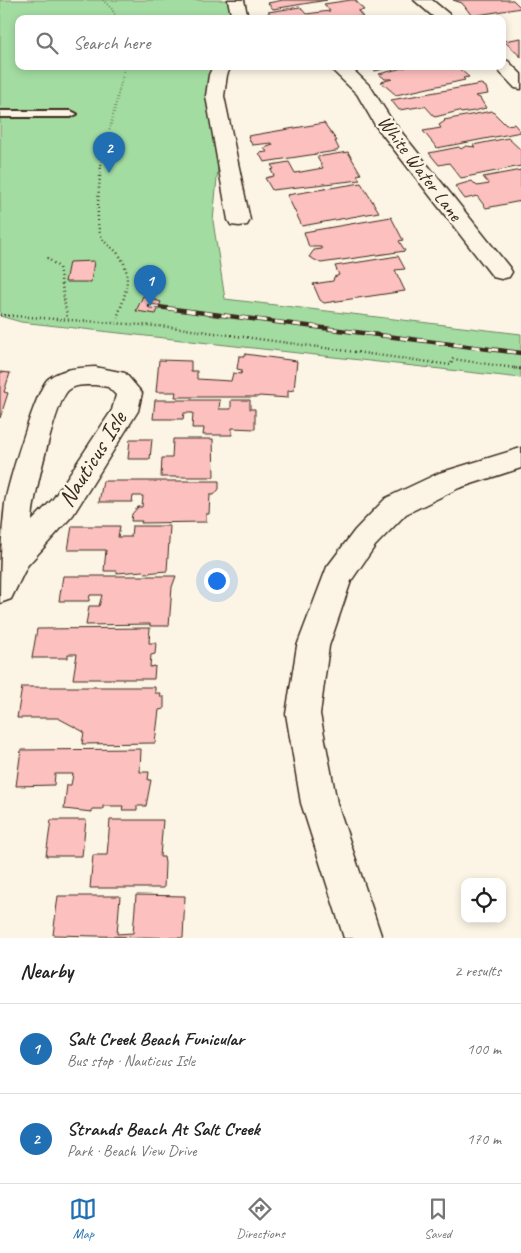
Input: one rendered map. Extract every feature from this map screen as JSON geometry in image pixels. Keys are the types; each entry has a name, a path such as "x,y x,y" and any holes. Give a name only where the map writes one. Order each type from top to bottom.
{"street":[{"path":"236,0 239,15"},
{"path":"422,0 442,15"},
{"path":"220,70 215,96 239,220"},
{"name":"White Water Lane","path":"344,70 351,74 368,95 382,121 501,272"},
{"path":"506,70 521,84"},
{"name":"Nauticus Isle","path":"0,590 16,558 63,507 125,411 129,393 116,379 72,376 56,386 46,409 19,502 16,558"},
{"path":"363,938 319,803 303,714 313,646 338,576 365,538 396,506 449,480 521,458"}],"lane":[{"path":"0,114 71,114"}],"path":[{"path":"103,0 115,15"},
{"path":"116,321 127,287 127,271 118,255 104,243 99,230 100,184 102,157 115,114 124,70"},
{"path":"47,258 60,268 66,317"},
{"path":"0,315 116,321 451,365 453,359 521,369"}],"green space":[{"path":"0,0 236,0 239,15 15,15 15,70 222,70 222,124 213,221 225,299 521,334 521,378 21,322 0,316"}],"building":[{"path":"283,0 327,0 273,9 268,3"},
{"path":"355,0 364,10 358,11 361,15 270,15 268,12 300,7 306,14 330,11 324,4"},
{"path":"453,0 513,0 521,8 471,15 462,3"},
{"path":"521,38 521,57 506,43 506,41"},
{"path":"394,70 461,70 469,77 463,78 465,80 396,95 381,82 392,79 385,79 379,74"},
{"path":"481,84 486,87 488,94 475,96 480,98 486,108 474,111 461,113 459,111 435,117 425,106 399,110 391,100"},
{"path":"492,111 506,125 514,124 521,132 437,148 423,131 441,128 439,125 444,120"},
{"path":"324,123 337,141 335,141 339,149 336,151 264,162 259,153 267,152 264,148 273,145 272,143 252,145 248,136"},
{"path":"508,138 521,150 521,166 461,178 449,163 439,165 429,153 459,147 461,149 466,146 475,147 473,145"},
{"path":"348,152 361,174 357,175 360,180 272,190 265,178 274,176 271,170 274,169 271,165 289,162 295,173 323,168 317,157"},
{"path":"521,170 521,201 486,208 477,196 465,199 455,186 472,181 477,186 489,184 483,177"},
{"path":"361,183 379,212 302,226 287,195"},
{"path":"391,217 403,240 399,241 405,251 321,263 309,257 314,250 322,249 321,247 309,247 304,232"},
{"path":"398,256 405,269 395,270 405,291 324,303 320,300 313,284 333,281 334,277 339,275 335,266"},
{"path":"94,261 91,282 65,282 69,262"},
{"path":"143,296 161,302 156,314 136,311"},
{"path":"245,354 297,361 294,390 288,391 288,398 259,396 175,397 176,392 156,392 159,360 191,361 191,371 197,371 197,379 231,381 233,373 241,374 242,370 237,369 239,356 245,356"},
{"path":"0,372 10,373 4,392 8,393 0,418"},
{"path":"155,400 220,400 219,409 231,409 231,400 250,400 250,409 255,409 255,429 232,428 232,435 203,435 204,428 192,428 193,413 184,413 183,419 153,419"},
{"path":"130,439 152,439 150,459 128,459"},
{"path":"173,439 213,439 214,477 161,477 162,458 172,458"},
{"path":"103,481 219,481 219,489 214,495 210,495 209,514 206,514 206,522 141,523 142,521 131,521 132,514 138,507 142,507 143,496 133,496 132,502 99,502"},
{"path":"72,526 120,526 118,537 131,537 132,526 170,526 167,571 117,573 117,571 104,571 106,550 68,550"},
{"path":"63,576 176,576 172,587 169,626 150,626 150,624 86,625 89,606 99,606 102,595 90,595 89,601 59,601"},
{"path":"150,628 149,643 156,643 155,654 151,655 150,667 155,666 154,679 73,679 77,654 68,654 68,658 32,658 37,629"},
{"path":"22,687 155,687 155,693 161,693 160,697 164,697 164,709 159,710 155,743 82,744 84,732 58,718 17,718"},
{"path":"141,749 140,772 149,772 148,780 151,780 146,806 137,806 137,810 122,810 123,806 103,806 103,809 92,809 92,812 64,809 67,785 71,785 73,774 55,774 54,785 16,786 21,750"},
{"path":"51,820 86,820 82,856 46,856"},
{"path":"110,820 163,820 160,857 164,857 165,863 164,888 90,888 93,855 107,855"},
{"path":"136,895 185,896 183,938 53,935 58,896 120,896 117,934 133,933"}],"railway":[{"path":"150,306 521,353"}],"place":[{"name":"Strands Beach At Salt Creek","path":"109,173"},
{"name":"Salt Creek Beach Funicular","path":"150,306"}]}
